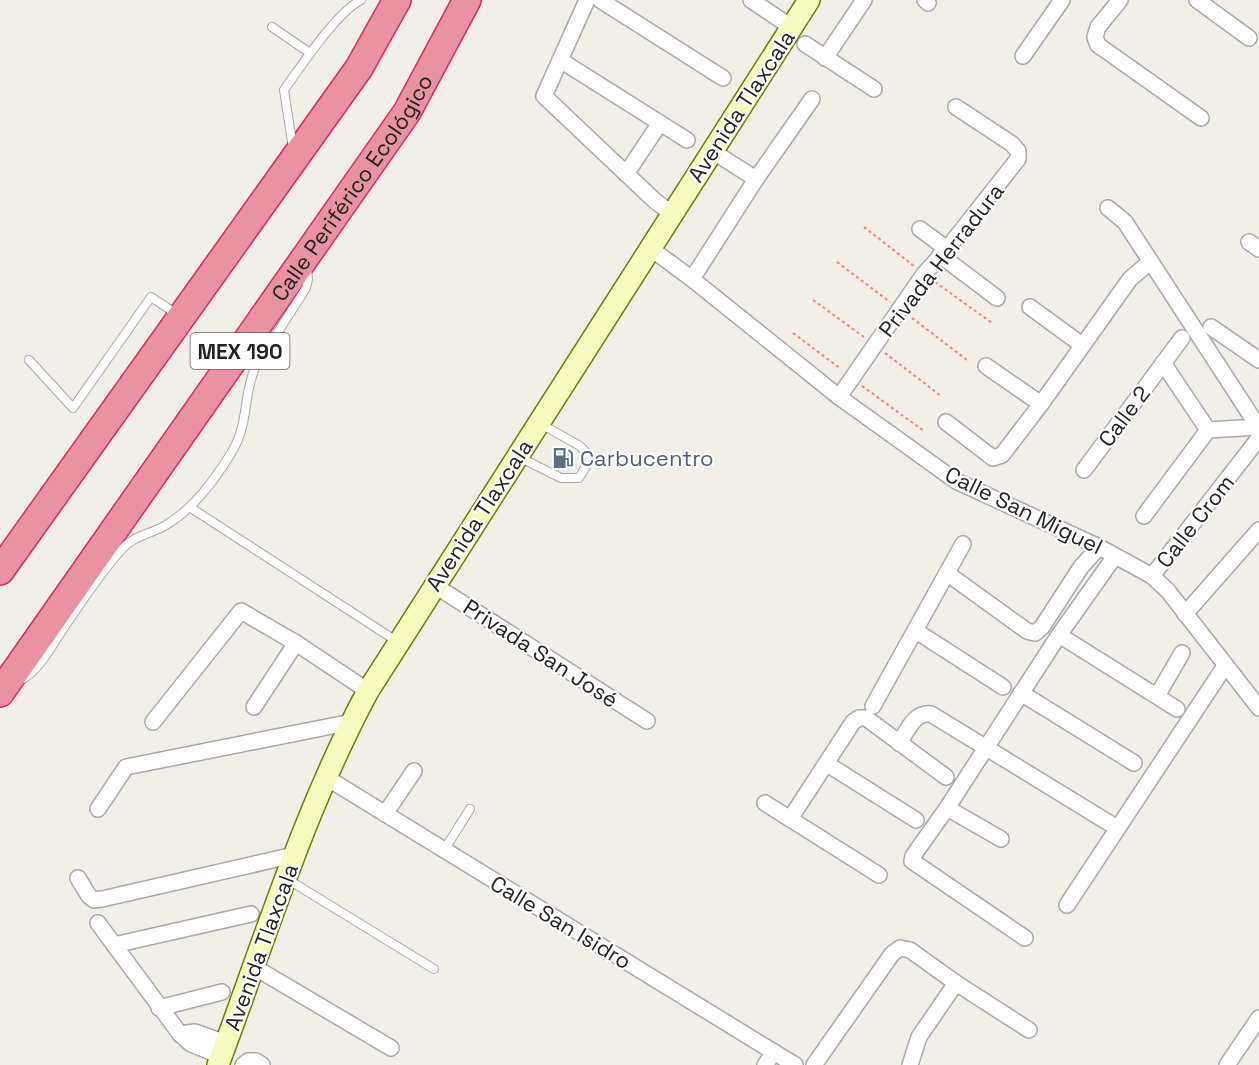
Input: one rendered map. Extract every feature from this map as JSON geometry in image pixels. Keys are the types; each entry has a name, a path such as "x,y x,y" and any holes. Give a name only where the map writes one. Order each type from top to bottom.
{"highway":[{"name":"MEX 190","path":"0,572 359,68 396,0"},
{"name":"Calle Periférico Ecológico","path":"3,689 407,112 467,0"}],"street":[{"path":"586,0 544,96 654,200 672,214"},
{"path":"600,0 723,78"},
{"path":"751,0 791,27"},
{"name":"Avenida Tlaxcala","path":"222,1055 254,967 287,864 327,778 346,723 362,687 398,642 672,214 719,155 808,0"},
{"path":"825,58 864,0"},
{"path":"1023,56 1062,0"},
{"path":"1120,0 1098,27 1095,37 1098,45 1201,118"},
{"path":"1197,0 1249,38"},
{"path":"805,44 874,89"},
{"path":"560,60 687,140"},
{"path":"692,279 756,179 812,99"},
{"name":"Privada Herradura","path":"839,397 924,274 1018,159 1018,151 1012,144 956,107"},
{"path":"626,174 660,123"},
{"path":"719,155 756,179"},
{"path":"1108,208 1125,222 1259,431"},
{"path":"920,229 997,298"},
{"name":"Calle San Miguel","path":"650,248 839,397 956,481 1099,547 1152,576 1168,591 1259,708"},
{"path":"946,422 993,458 1002,455 1130,279 1150,262"},
{"path":"1030,307 1082,345"},
{"path":"1211,327 1259,360"},
{"name":"Calle 2","path":"1084,470 1182,338"},
{"name":"Calle 2","path":"1163,363 1208,430"},
{"path":"986,366 1041,404"},
{"path":"1144,516 1208,430 1259,431"},
{"name":"Calle Crom","path":"1152,576 1259,431"},
{"path":"1185,614 1259,530"},
{"path":"790,819 853,722 870,712 963,544"},
{"path":"948,574 1027,631 1035,633 1042,627 1081,567 1099,547"},
{"path":"1025,938 912,861 913,856 947,808 1059,635 1115,556"},
{"name":"Privada San José","path":"434,585 647,721"},
{"path":"153,722 241,611 296,643 362,687"},
{"path":"916,631 1003,687"},
{"path":"1059,635 1177,710"},
{"path":"254,706 296,643"},
{"path":"1156,696 1182,652"},
{"path":"1066,905 1225,666"},
{"path":"1021,693 1134,763"},
{"path":"870,712 900,743 946,777"},
{"path":"900,743 916,717 923,713 931,714 1109,823"},
{"path":"98,809 126,767 346,723"},
{"path":"827,764 916,820"},
{"path":"385,814 414,771"},
{"name":"Calle San Isidro","path":"327,778 795,1065"},
{"path":"765,803 879,875"},
{"path":"947,808 1001,839"},
{"path":"78,878 94,900 287,864"},
{"path":"114,945 251,914"},
{"path":"98,923 180,1034 191,1044 222,1055"},
{"path":"814,1065 892,954 900,948 910,950 1029,1030"},
{"path":"254,967 391,1048"},
{"path":"910,1065 919,1037 956,983"},
{"path":"159,1008 222,992"},
{"path":"1227,1065 1259,1018"},
{"path":"765,1065 774,1052"},
{"path":"243,1065 248,1060 262,1065"}],"lane":[{"path":"295,160 284,90 310,53 351,3 361,0"},
{"path":"272,27 310,53"},
{"path":"3,689 34,672 124,546 142,534 164,526 191,508 231,454 243,428 250,378 306,288 307,256"},
{"path":"29,360 74,408 151,297 182,318"},
{"path":"517,456 561,478 579,478 591,459 580,446 538,423"},
{"path":"191,508 398,642"},
{"path":"444,850 470,808"},
{"path":"287,864 434,969"}],"path":[{"path":"837,262 967,360"},
{"path":"813,300 941,396"},
{"path":"793,333 924,431"}],"building":[{"name":"Carbucentro","path":"561,447 574,455 565,469 552,461"}],"place":[{"name":"Carbucentro","path":"563,458"}]}
